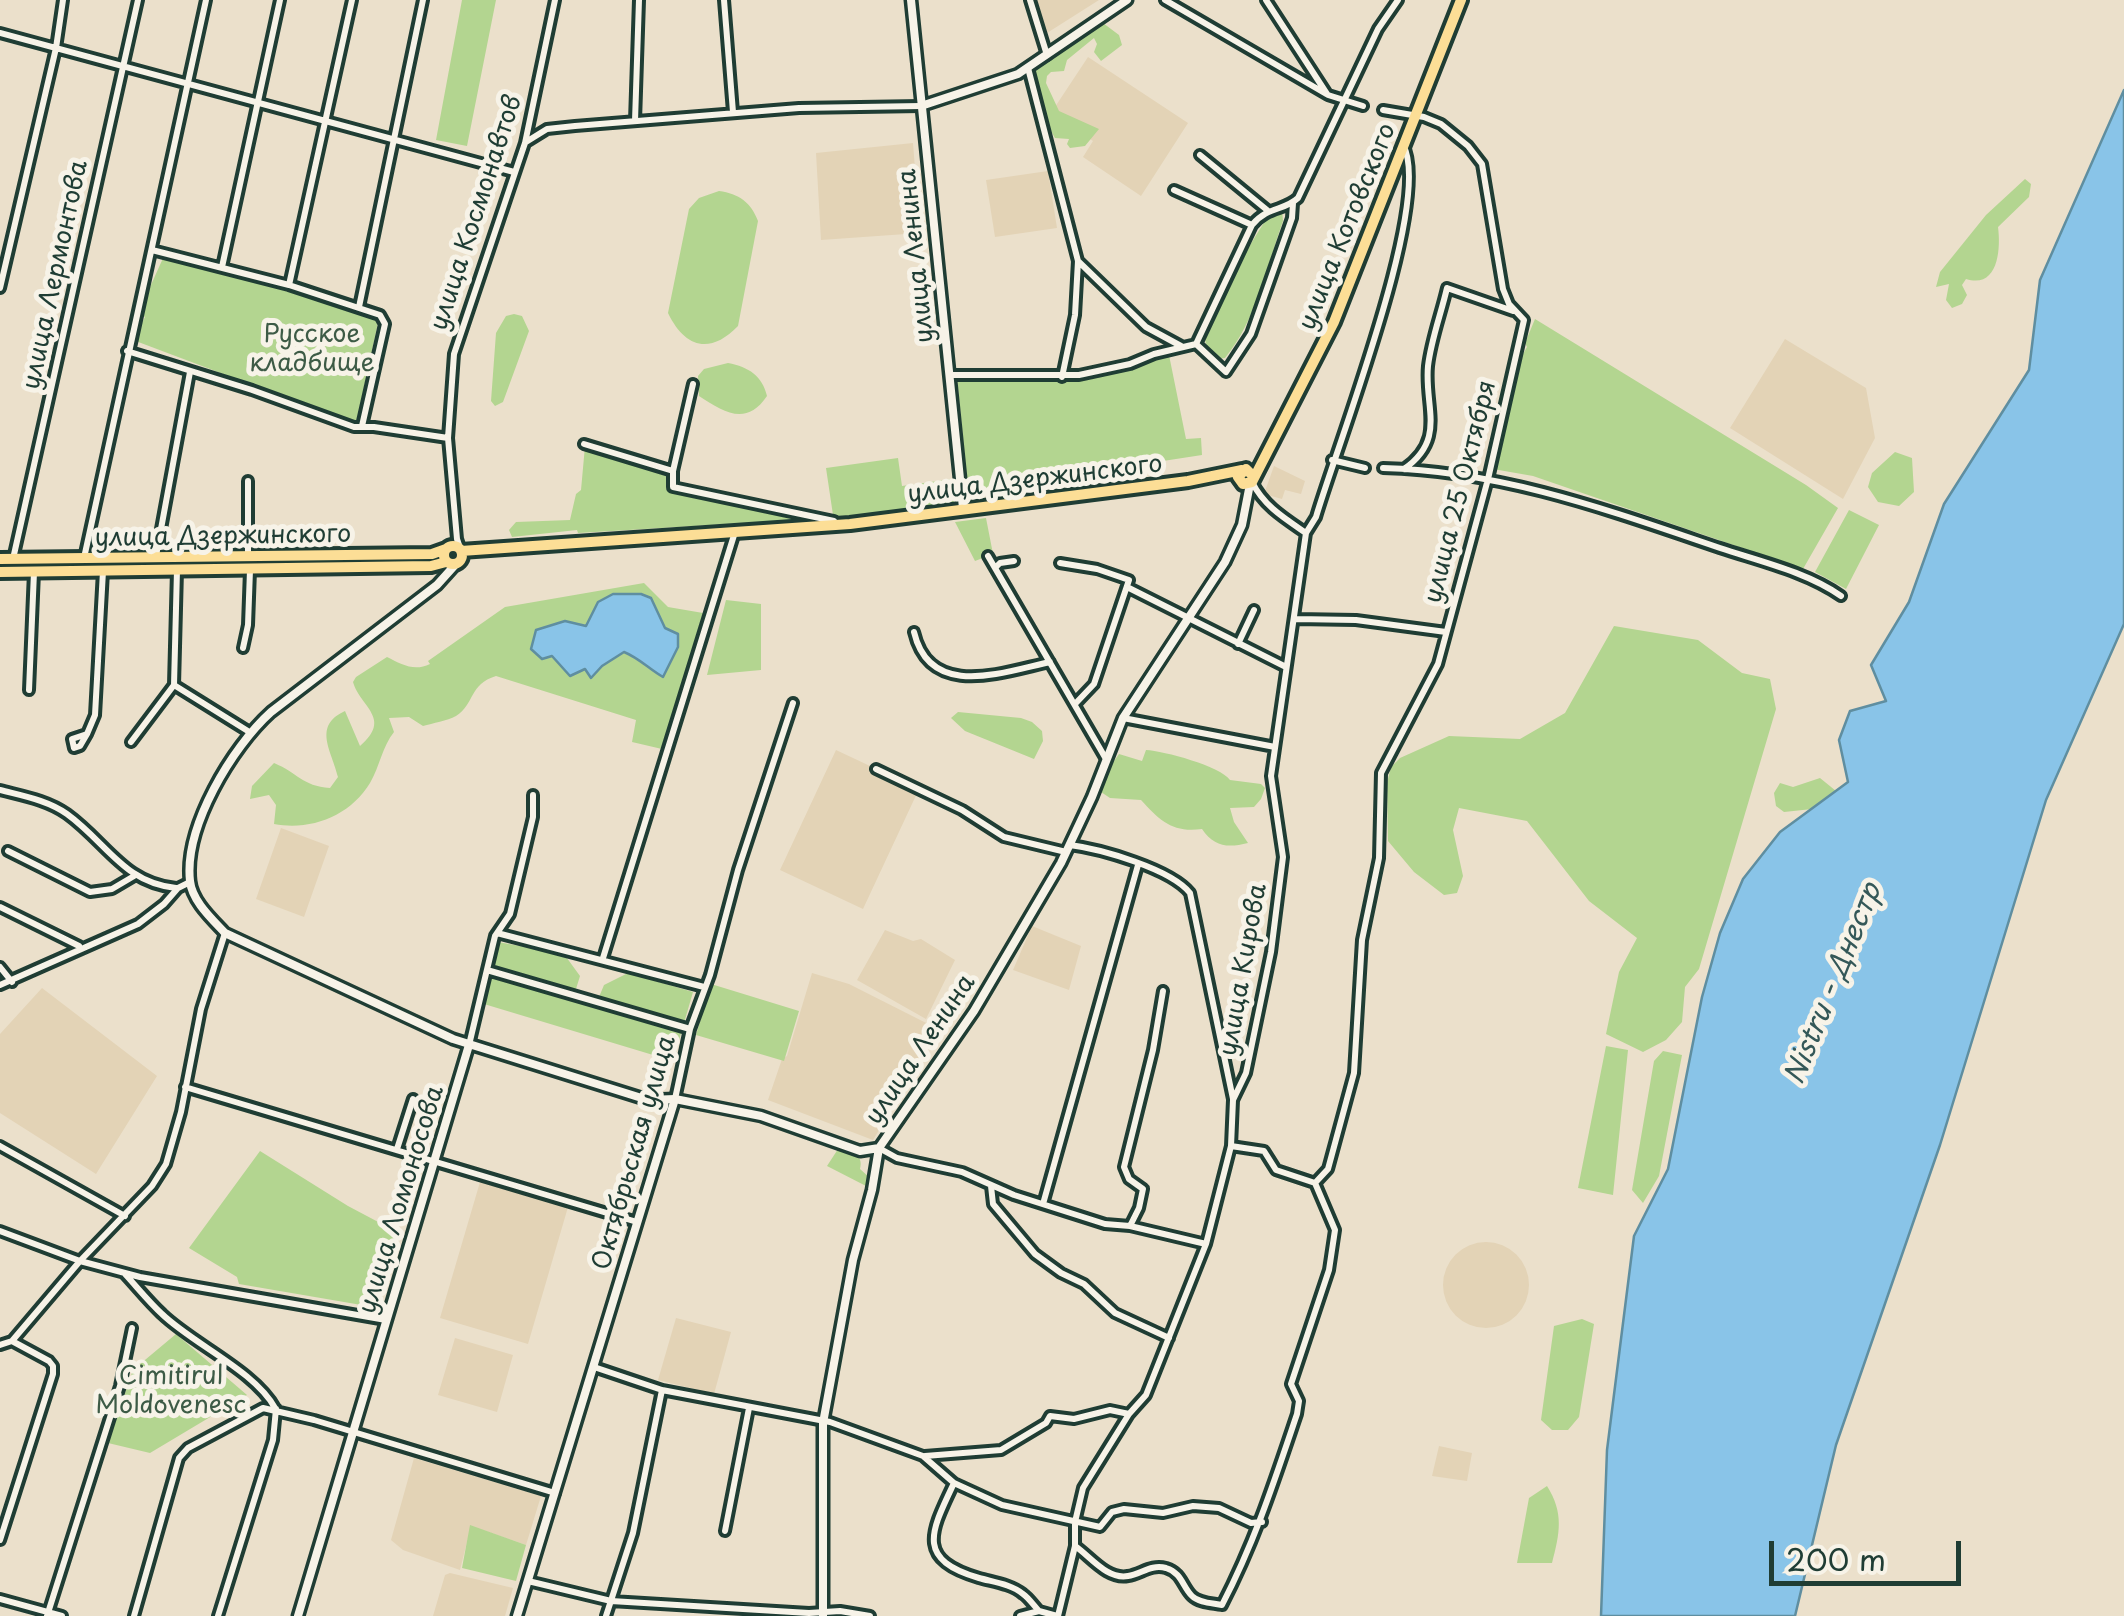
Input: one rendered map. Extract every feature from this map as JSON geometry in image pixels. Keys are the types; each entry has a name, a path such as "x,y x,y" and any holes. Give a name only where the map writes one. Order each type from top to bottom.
{"highway":[{"name":"улица Котовского","path":"1246,478 1262,464 1334,322 1460,0"},
{"name":"улица Дзержинского","path":"0,559 156,557 431,566 453,553 850,524 1225,474 1246,478"},
{"name":"улица Дзержинского","path":"0,572 177,570 249,562"}],"street":[{"path":"0,288 56,48 63,0"},
{"name":"улица Лермонтова","path":"13,559 138,0"},
{"path":"84,558 206,0"},
{"path":"222,267 280,0"},
{"path":"289,285 352,0"},
{"path":"359,308 423,0"},
{"name":"улица Космонавтов","path":"453,553 448,438 454,354 525,143 554,0"},
{"path":"635,121 639,0"},
{"path":"724,0 733,112"},
{"name":"улица Ленина","path":"911,0 964,508"},
{"path":"1030,0 1047,55"},
{"path":"525,143 547,129 733,112 920,106 1028,68 1127,0"},
{"path":"1165,0 1328,95 1363,106"},
{"path":"1266,0 1328,95"},
{"path":"950,374 1062,377 1130,364 1196,344 1206,349 1226,372 1240,354 1261,308 1292,218 1293,203 1314,169 1378,30 1398,0"},
{"path":"0,33 514,172"},
{"path":"1028,68 1078,260 1075,315 1062,377"},
{"name":"улица 25 Октября","path":"1315,1183 1328,1169 1354,1073 1362,940 1379,858 1381,772 1438,664 1488,478 1524,320 1514,311 1504,289 1482,164 1468,146 1440,124 1383,110"},
{"name":"улица Кирова","path":"1058,1616 1083,1488 1146,1395 1206,1244 1231,1146 1234,1100 1246,1072 1271,952 1281,876 1283,858 1271,776 1306,533 1316,517 1398,260 1410,195 1410,161 1402,144"},
{"path":"1200,156 1267,210"},
{"path":"1174,190 1252,225"},
{"path":"1196,344 1252,225 1267,210 1293,203"},
{"path":"152,250 289,285 380,315 385,324 362,426"},
{"path":"1078,260 1146,327 1182,347"},
{"path":"1404,469 1419,454 1430,432 1428,368 1447,288 1514,311"},
{"path":"127,351 354,428 448,438"},
{"path":"156,557 190,371"},
{"path":"584,444 673,471 693,384"},
{"path":"1332,460 1366,468"},
{"path":"1383,468 1517,483 1814,581 1841,596"},
{"name":"улица Дзержинского","path":"673,471 672,484 678,490 850,524"},
{"path":"1246,478 1276,513 1306,533"},
{"path":"1106,760 1122,718 1224,562 1242,525 1248,499 1246,478"},
{"path":"242,648 248,625 248,481"},
{"path":"603,958 734,532"},
{"path":"453,553 444,578 270,712 251,732 207,804 194,845 190,882 196,899 225,933 469,1045 648,1100 675,1099 780,1121 860,1151 879,1148 909,1162 962,1172 991,1186 1106,1224 1206,1244"},
{"path":"988,556 1106,760"},
{"path":"996,568 1014,560"},
{"path":"1060,563 1098,569 1129,580 1094,684 1075,704"},
{"path":"87,734 94,723 103,570"},
{"path":"131,742 174,685 177,570"},
{"path":"29,690 34,572"},
{"path":"1127,587 1287,667"},
{"path":"1238,644 1254,610"},
{"path":"1296,620 1356,620 1446,632"},
{"path":"914,632 924,657 970,679 1050,662"},
{"path":"174,685 251,732"},
{"name":"Октябрьская улица","path":"517,1616 675,1099 690,1030 793,703"},
{"path":"1122,718 1275,747"},
{"name":"улица Ленина","path":"823,1614 823,1423 852,1260 872,1190 879,1148 974,1011 1068,849 1106,760"},
{"path":"876,770 962,810 996,834 1020,843 1104,852 1177,880 1190,893 1234,1100"},
{"path":"0,790 46,802 65,812 134,876 155,886 178,888"},
{"name":"улица Ломоносова","path":"298,1616 469,1045 497,932 510,914 533,817 532,796"},
{"path":"8,851 90,892 112,888 134,876"},
{"path":"1044,1204 1138,865"},
{"path":"0,985 138,924 190,882"},
{"path":"0,907 80,947"},
{"path":"497,932 704,987"},
{"path":"0,1345 12,1342 80,1261 125,1216 166,1164 201,1009 225,933"},
{"path":"0,968 12,982"},
{"path":"487,970 690,1030"},
{"path":"1130,1226 1143,1189 1129,1179 1124,1167 1163,992"},
{"path":"185,1086 638,1222"},
{"path":"397,1149 413,1099"},
{"path":"0,1146 125,1216"},
{"path":"1074,1546 1105,1571 1120,1576 1165,1568 1179,1575 1191,1596 1222,1605 1262,1522 1296,1414 1299,1401 1292,1390 1292,1379 1333,1254 1335,1230 1315,1183 1276,1170 1264,1151 1231,1146"},
{"path":"991,1186 994,1204 1035,1254 1084,1284 1114,1313 1169,1338"},
{"path":"0,1230 80,1261 123,1272 386,1320"},
{"path":"123,1272 162,1314 263,1393 276,1410 273,1440 218,1616"},
{"path":"48,1614 120,1386 132,1328"},
{"path":"0,1540 53,1374 49,1361 12,1342"},
{"path":"594,1367 662,1390 830,1422 923,1456 954,1483 1002,1505 1075,1522 1100,1526 1112,1512 1124,1509 1163,1513 1174,1508 1206,1506 1228,1510 1252,1523 1262,1522"},
{"path":"606,1616 640,1506 662,1390"},
{"path":"134,1616 179,1458 188,1448 263,1408 555,1493"},
{"path":"725,1531 748,1408"},
{"path":"923,1456 1001,1450 1046,1423 1050,1416 1074,1420 1110,1410 1130,1414"},
{"path":"954,1483 940,1514 934,1541 940,1560 950,1568 1013,1588 1039,1611"},
{"path":"528,1580 611,1601 823,1614 840,1611 870,1616"},
{"path":"0,1599 62,1616"},
{"path":"1020,1616 1039,1611 1058,1616"}],"shaded area":[{"path":"1036,0 1099,0 1047,33"},
{"path":"1088,57 1188,123 1141,196 1083,157 1093,141 1051,113"},
{"path":"913,143 920,233 821,240 816,153"},
{"path":"1048,171 1057,228 995,237 986,180"},
{"path":"1785,339 1866,388 1875,438 1843,499 1730,428"},
{"path":"1274,466 1305,481 1301,494 1285,490 1282,499 1264,494"},
{"path":"836,750 919,789 863,909 780,870"},
{"path":"281,828 329,846 304,917 256,899"},
{"path":"1032,926 1081,946 1069,990 1013,970"},
{"path":"885,930 913,941 921,939 955,960 926,1019 857,980"},
{"path":"812,973 849,984 940,1030 873,1140 768,1100 782,1059 787,1056"},
{"path":"42,988 157,1076 96,1174 0,1113 0,1034"},
{"path":"480,1182 568,1207 528,1344 440,1318"},
{"path":"1486,1242 1510,1249 1522,1261 1529,1285 1522,1309 1510,1321 1486,1328 1462,1321 1450,1309 1443,1285 1450,1261 1462,1249"},
{"path":"676,1318 731,1332 714,1394 658,1380"},
{"path":"455,1338 513,1355 497,1412 438,1395"},
{"path":"1439,1446 1472,1453 1467,1481 1432,1476"},
{"path":"414,1458 541,1496 526,1545 471,1526 460,1570 403,1550 391,1540"},
{"path":"445,1575 513,1588 505,1616 433,1616"}],"green space":[{"path":"462,0 496,0 467,146 436,140"},
{"path":"1103,23 1119,35 1122,45 1101,61 1094,52 1094,38 1067,60 1064,71 1047,76 1046,83 1059,111 1099,129 1085,146 1070,148 1069,139 1055,138 1047,124 1032,74 1055,53"},
{"path":"2025,179 2031,184 2029,197 1998,227 1998,256 1991,273 1977,281 1966,279 1962,285 1967,295 1962,304 1952,308 1946,300 1949,284 1936,287 1940,272 1986,215"},
{"path":"719,191 743,200 758,221 738,326 718,341 699,344 682,334 668,313 689,209 699,198"},
{"path":"1282,209 1283,221 1253,310 1225,358 1217,359 1205,341 1213,312 1268,216"},
{"name":"Русское кладбище","path":"164,256 279,284 379,318 356,424 133,340 145,317 140,315 141,307"},
{"path":"506,316 522,316 529,331 503,402 495,406 491,401 496,333"},
{"path":"1535,319 1838,508 1803,569 1533,476 1493,469 1516,366 1527,347 1525,343"},
{"path":"1169,355 1186,439 1201,438 1202,455 968,491 957,377 1090,374"},
{"path":"728,363 754,374 765,389 767,396 751,411 734,414 699,396 698,376 704,369"},
{"path":"585,446 668,472 667,486 798,515 796,520 578,533 577,530 512,537 509,530 516,522 570,520 576,494 581,490"},
{"path":"1895,452 1912,458 1914,492 1899,506 1878,502 1868,487 1872,473"},
{"path":"898,458 902,486 952,479 955,505 850,519 833,515 826,468"},
{"path":"1849,510 1879,525 1846,589 1815,572"},
{"path":"986,518 993,554 975,561 955,522"},
{"path":"644,583 668,607 703,613 662,749 632,742 636,720 496,676 481,684 462,711 452,718 423,726 409,717 389,718 394,732 370,783 341,812 315,823 274,824 276,805 269,795 250,799 252,786 274,763 306,782 330,788 338,777 327,740 329,724 345,711 360,746 369,736 374,728 372,713 353,682 387,657 408,666 424,666 505,607"},
{"path":"726,600 761,604 761,670 707,675"},
{"path":"1614,626 1698,640 1742,673 1770,679 1776,709 1699,969 1685,987 1682,1022 1666,1040 1643,1052 1606,1034 1619,972 1637,938 1589,901 1527,821 1459,808 1453,830 1463,876 1457,893 1444,895 1414,872 1388,841 1387,783 1391,767 1400,758 1449,736 1520,739 1565,713"},
{"path":"958,712 1021,718 1042,731 1043,741 1034,759 965,731 951,718"},
{"path":"1146,750 1204,765 1230,780 1261,784 1265,788 1254,807 1230,808 1248,843 1222,845 1202,829 1168,824 1141,800 1110,798 1101,792 1109,768 1119,754 1142,761"},
{"path":"1820,778 1836,791 1812,809 1784,812 1776,806 1774,793 1780,783 1793,787"},
{"path":"498,942 564,954 580,976 576,989 599,997 604,985 628,973 693,992 673,1061 484,1004"},
{"path":"711,984 799,1011 784,1061 696,1035"},
{"path":"1606,1046 1628,1050 1613,1195 1578,1188"},
{"path":"1663,1051 1682,1055 1659,1176 1643,1203 1632,1190 1654,1061"},
{"path":"840,1146 858,1157 860,1169 870,1178 866,1186 827,1166"},
{"path":"260,1151 399,1233 379,1308 239,1284 237,1277 189,1248"},
{"path":"1582,1319 1594,1324 1579,1417 1568,1430 1552,1430 1541,1420 1554,1326"},
{"name":"Cimitirul Moldovenesc","path":"176,1334 247,1395 150,1453 108,1443 133,1370"},
{"path":"1547,1486 1559,1523 1552,1563 1517,1563 1529,1498"},
{"path":"470,1525 526,1545 516,1581 462,1568"}],"water":[{"name":"Nistru - Днестр","path":"2124,90 2124,624 2046,800 1940,1145 1836,1445 1795,1616 1601,1616 1607,1450 1634,1236 1668,1169 1702,997 1720,933 1743,879 1780,832 1848,782 1839,740 1850,711 1886,701 1871,665 1909,602 1944,504 2029,370 2040,280"},
{"path":"613,594 651,598 665,628 678,634 678,647 663,677 624,652 591,678 585,669 570,676 552,656 542,659 531,649 536,630 565,621 586,626 598,602"}]}
